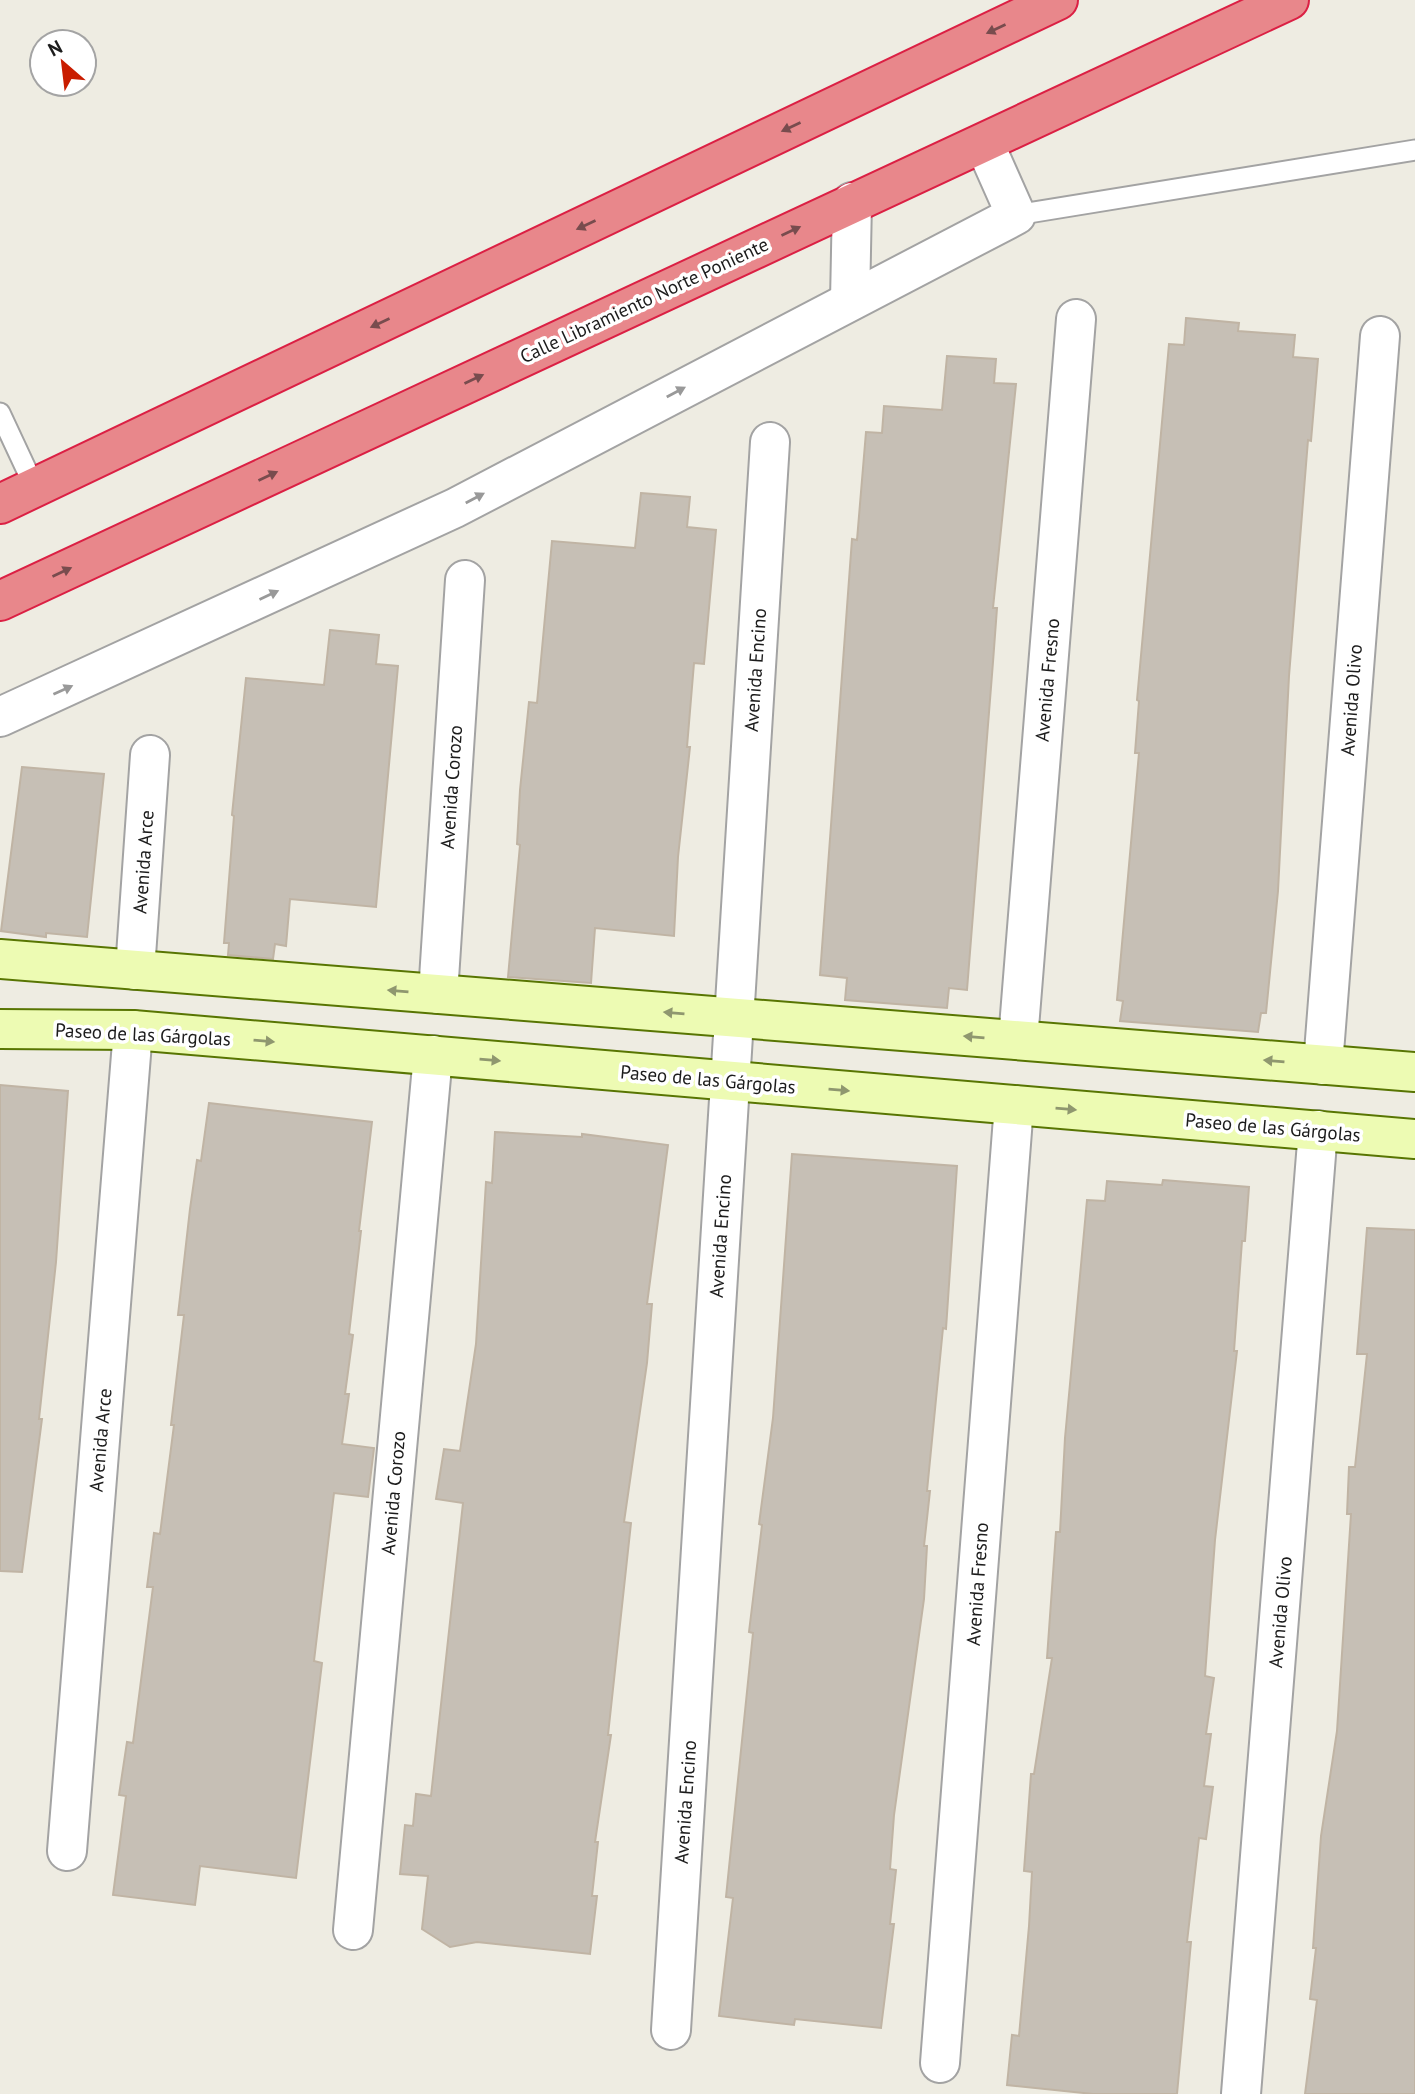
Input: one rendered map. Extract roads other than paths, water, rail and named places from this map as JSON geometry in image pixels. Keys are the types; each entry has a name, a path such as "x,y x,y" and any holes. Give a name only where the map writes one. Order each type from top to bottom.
{"highway":[{"path":"0,504 1058,0"},
{"name":"Calle Libramiento Norte Poniente","path":"0,601 1289,0"}],"street":[{"path":"0,717 455,508 1016,215 984,143"},
{"path":"850,301 852,202"},
{"name":"Avenida Fresno","path":"1018,1041 1076,319"},
{"name":"Avenida Olivo","path":"1323,1065 1380,336"},
{"name":"Avenida Encino","path":"671,2030 770,442"},
{"name":"Avenida Corozo","path":"438,994 465,580"},
{"name":"Avenida Arce","path":"135,970 150,755"},
{"path":"0,959 1415,1072"},
{"name":"Paseo de las Gárgolas","path":"0,1029 133,1030 1415,1139"},
{"name":"Avenida Arce","path":"66,1851 133,1030"},
{"name":"Avenida Corozo","path":"354,1930 433,1055"},
{"name":"Avenida Fresno","path":"940,2063 1014,1105"},
{"name":"Avenida Olivo","path":"1241,2094 1318,1130"}],"lane":[{"path":"1016,215 1415,150"},
{"path":"0,413 35,488"}]}
